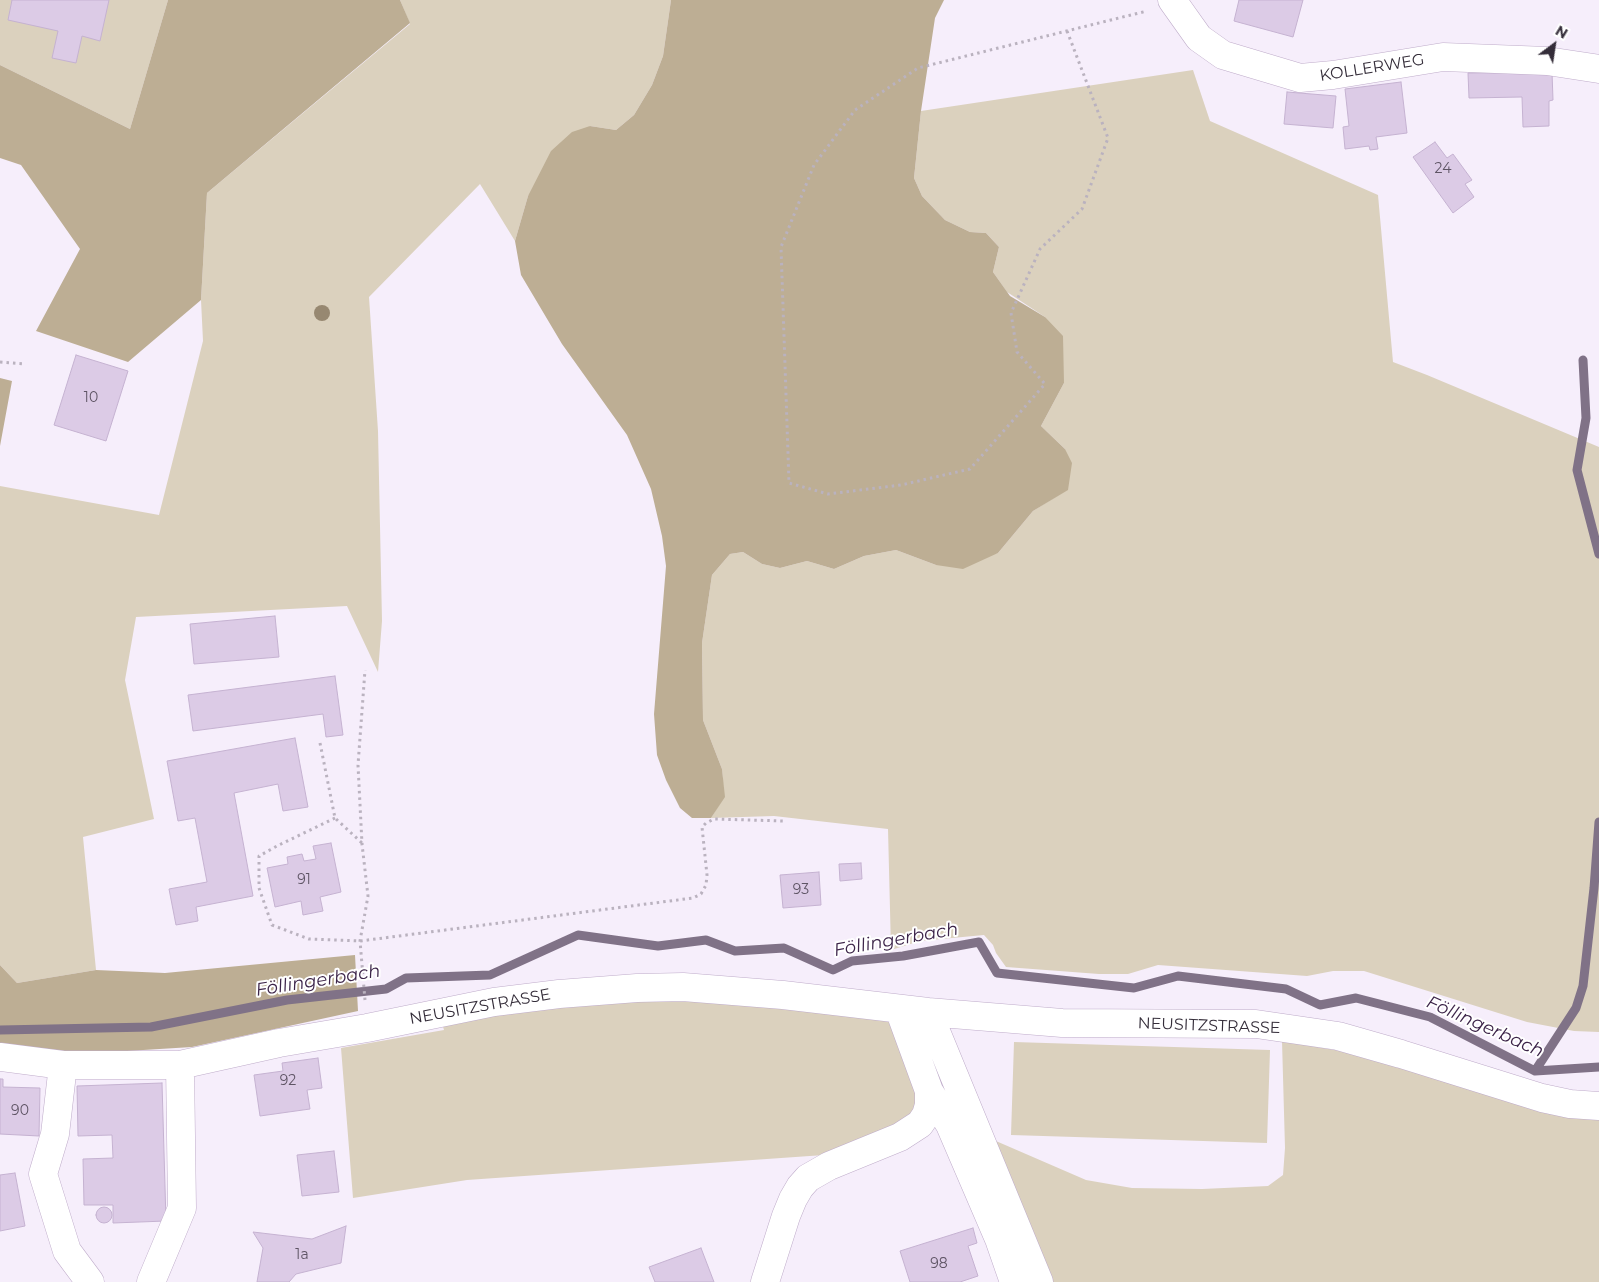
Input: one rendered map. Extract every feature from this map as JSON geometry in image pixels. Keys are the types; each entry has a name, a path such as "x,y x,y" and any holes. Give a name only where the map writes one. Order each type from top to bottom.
{"street":[{"name":"KOLLERWEG","path":"1173,2 1199,38 1223,55 1300,78 1341,74 1443,57 1547,61 1599,69"},
{"name":"NEUSITZSTRASSE","path":"0,1057 63,1065 180,1065 279,1043 366,1028 494,1002 559,994 637,988 683,987 783,995 928,1012 1062,1022 1256,1024 1295,1029 1338,1036 1542,1098 1570,1104 1599,1106"},
{"path":"899,1009 929,1091 950,1125 1000,1239 1014,1282"},
{"path":"928,1012 1039,1282"},
{"path":"63,1065 55,1134 43,1174 67,1251 90,1282"},
{"path":"151,1282 182,1208 180,1065"},
{"path":"765,1282 786,1216 800,1188 808,1178 816,1172 900,1137 920,1124 926,1116 929,1105 929,1091"}],"path":[{"path":"1067,31 1108,138 1082,209 1040,249 1011,313 1016,352 1045,384 970,469 901,485 828,494 789,482 781,247 814,165 855,110 918,68 1067,31 1173,2"},
{"path":"0,362 24,364"},
{"path":"365,670 358,765 362,844 368,896 360,942 365,1002"},
{"path":"320,743 335,818 362,844"},
{"path":"335,818 259,856 259,888 272,925 309,939 360,942 693,898 701,894 706,885 707,875 702,827 706,823 714,819 784,821"}],"shaded area":[{"path":"0,0 168,0 130,129 0,65"},
{"path":"168,0 400,0 410,23 207,193 201,300 128,362 36,331 80,249 21,165 0,158 0,65 130,129"},
{"path":"400,0 671,0 663,56 652,85 634,115 616,130 590,126 528,196 515,241 480,184 369,297 378,431 382,621 378,672 347,606 136,617 125,680 154,819 83,837 96,970 17,983 0,965 0,486 159,515 203,341 201,300 207,193 410,24"},
{"path":"671,0 944,0 935,18 921,111 914,178 922,196 945,220 970,232 986,233 999,247 993,272 1010,296 1045,317 1063,336 1064,383 1041,426 1065,449 1072,463 1068,490 1033,511 998,553 963,569 936,565 896,550 864,556 834,569 807,561 780,568 762,564 743,552 730,554 712,575 702,643 703,720 722,769 725,797 711,818 692,818 680,808 666,780 657,755 654,714 666,566 662,536 651,489 627,435 562,344 521,275 515,241 528,196 551,151 572,132 590,126 616,130 634,115 652,85 663,56"},
{"path":"1193,70 1210,121 1378,195 1393,362 1599,447 1599,1032 1574,1031 1527,1022 1364,971 1333,971 1307,976 1158,965 1128,974 1099,974 1006,967 993,945 984,935 920,941 891,950 888,829 774,816 711,818 724,797 722,769 703,720 702,643 712,575 730,554 743,552 762,564 780,568 807,561 834,569 864,556 896,550 936,565 998,553 1033,511 1068,489 1065,449 1041,426 1064,383 1045,317 1007,292 993,272 999,247 986,233 970,232 945,220 922,196 914,178 921,111"},
{"path":"0,378 12,381 0,446"},
{"path":"355,955 358,1011 192,1047 62,1055 0,1049 0,965 17,983 96,970 165,973"},
{"path":"559,994 886,1007 915,1084 916,1110 905,1120 824,1155 467,1180 353,1198 341,1048 444,1030 439,1013"},
{"path":"1282,1041 1341,1051 1599,1119 1599,1282 1050,1282 989,1138 1086,1180 1132,1188 1202,1189 1268,1186 1283,1175 1285,1148"},
{"path":"1014,1042 1270,1050 1267,1143 1011,1135"}],"building":[{"path":"12,0 109,0 100,41 82,36 76,63 52,58 58,31 8,20"},
{"path":"1239,0 1303,0 1293,37 1234,21"},
{"path":"1552,72 1553,100 1549,101 1549,126 1523,127 1522,97 1469,98 1468,73"},
{"path":"1401,82 1407,133 1376,137 1378,149 1370,150 1369,146 1345,149 1343,127 1349,126 1345,89"},
{"path":"1287,92 1336,96 1333,128 1284,124"},
{"path":"1435,142 1447,158 1453,154 1472,180 1465,184 1474,197 1453,213 1413,157"},
{"path":"76,355 128,371 106,441 54,425"},
{"path":"275,616 279,657 194,664 190,624"},
{"path":"335,676 343,735 326,737 323,714 193,731 188,695"},
{"path":"295,738 308,807 283,811 278,784 234,793 253,896 196,907 198,921 176,925 169,889 207,882 195,818 178,821 167,761"},
{"path":"331,843 341,892 320,897 323,911 303,915 301,901 275,907 267,868 288,864 287,857 302,854 304,861 316,859 313,846"},
{"path":"861,863 862,879 840,881 839,864"},
{"path":"819,872 821,905 783,908 780,875"},
{"path":"318,1058 322,1088 307,1090 310,1109 260,1116 254,1075 283,1071 282,1063"},
{"path":"0,1079 3,1079 3,1087 40,1088 39,1136 0,1134"},
{"path":"162,1083 166,1221 113,1223 113,1205 84,1205 83,1159 113,1158 112,1135 78,1136 77,1086"},
{"path":"334,1151 339,1192 302,1196 297,1155"},
{"path":"15,1173 25,1226 0,1231 0,1175"},
{"path":"101,1207 107,1207 112,1212 110,1221 101,1223 96,1218 96,1212"},
{"path":"346,1226 341,1263 296,1274 289,1282 257,1282 263,1248 253,1232 312,1239"},
{"path":"973,1228 977,1243 968,1246 978,1276 960,1282 910,1282 900,1251"},
{"path":"701,1248 714,1282 655,1282 649,1267"}],"waterway":[{"path":"1583,360 1586,418 1577,470 1599,554"},
{"path":"1535,1071 1576,1008 1583,986 1599,822"},
{"name":"Föllingerbach","path":"0,1030 151,1027 287,1000 386,989 406,978 490,975 578,935 658,946 706,940 735,951 784,948 833,970 852,961 903,956 979,942 997,973 1134,988 1178,976 1286,989 1320,1005 1356,998 1430,1017 1535,1071 1599,1067"}]}
